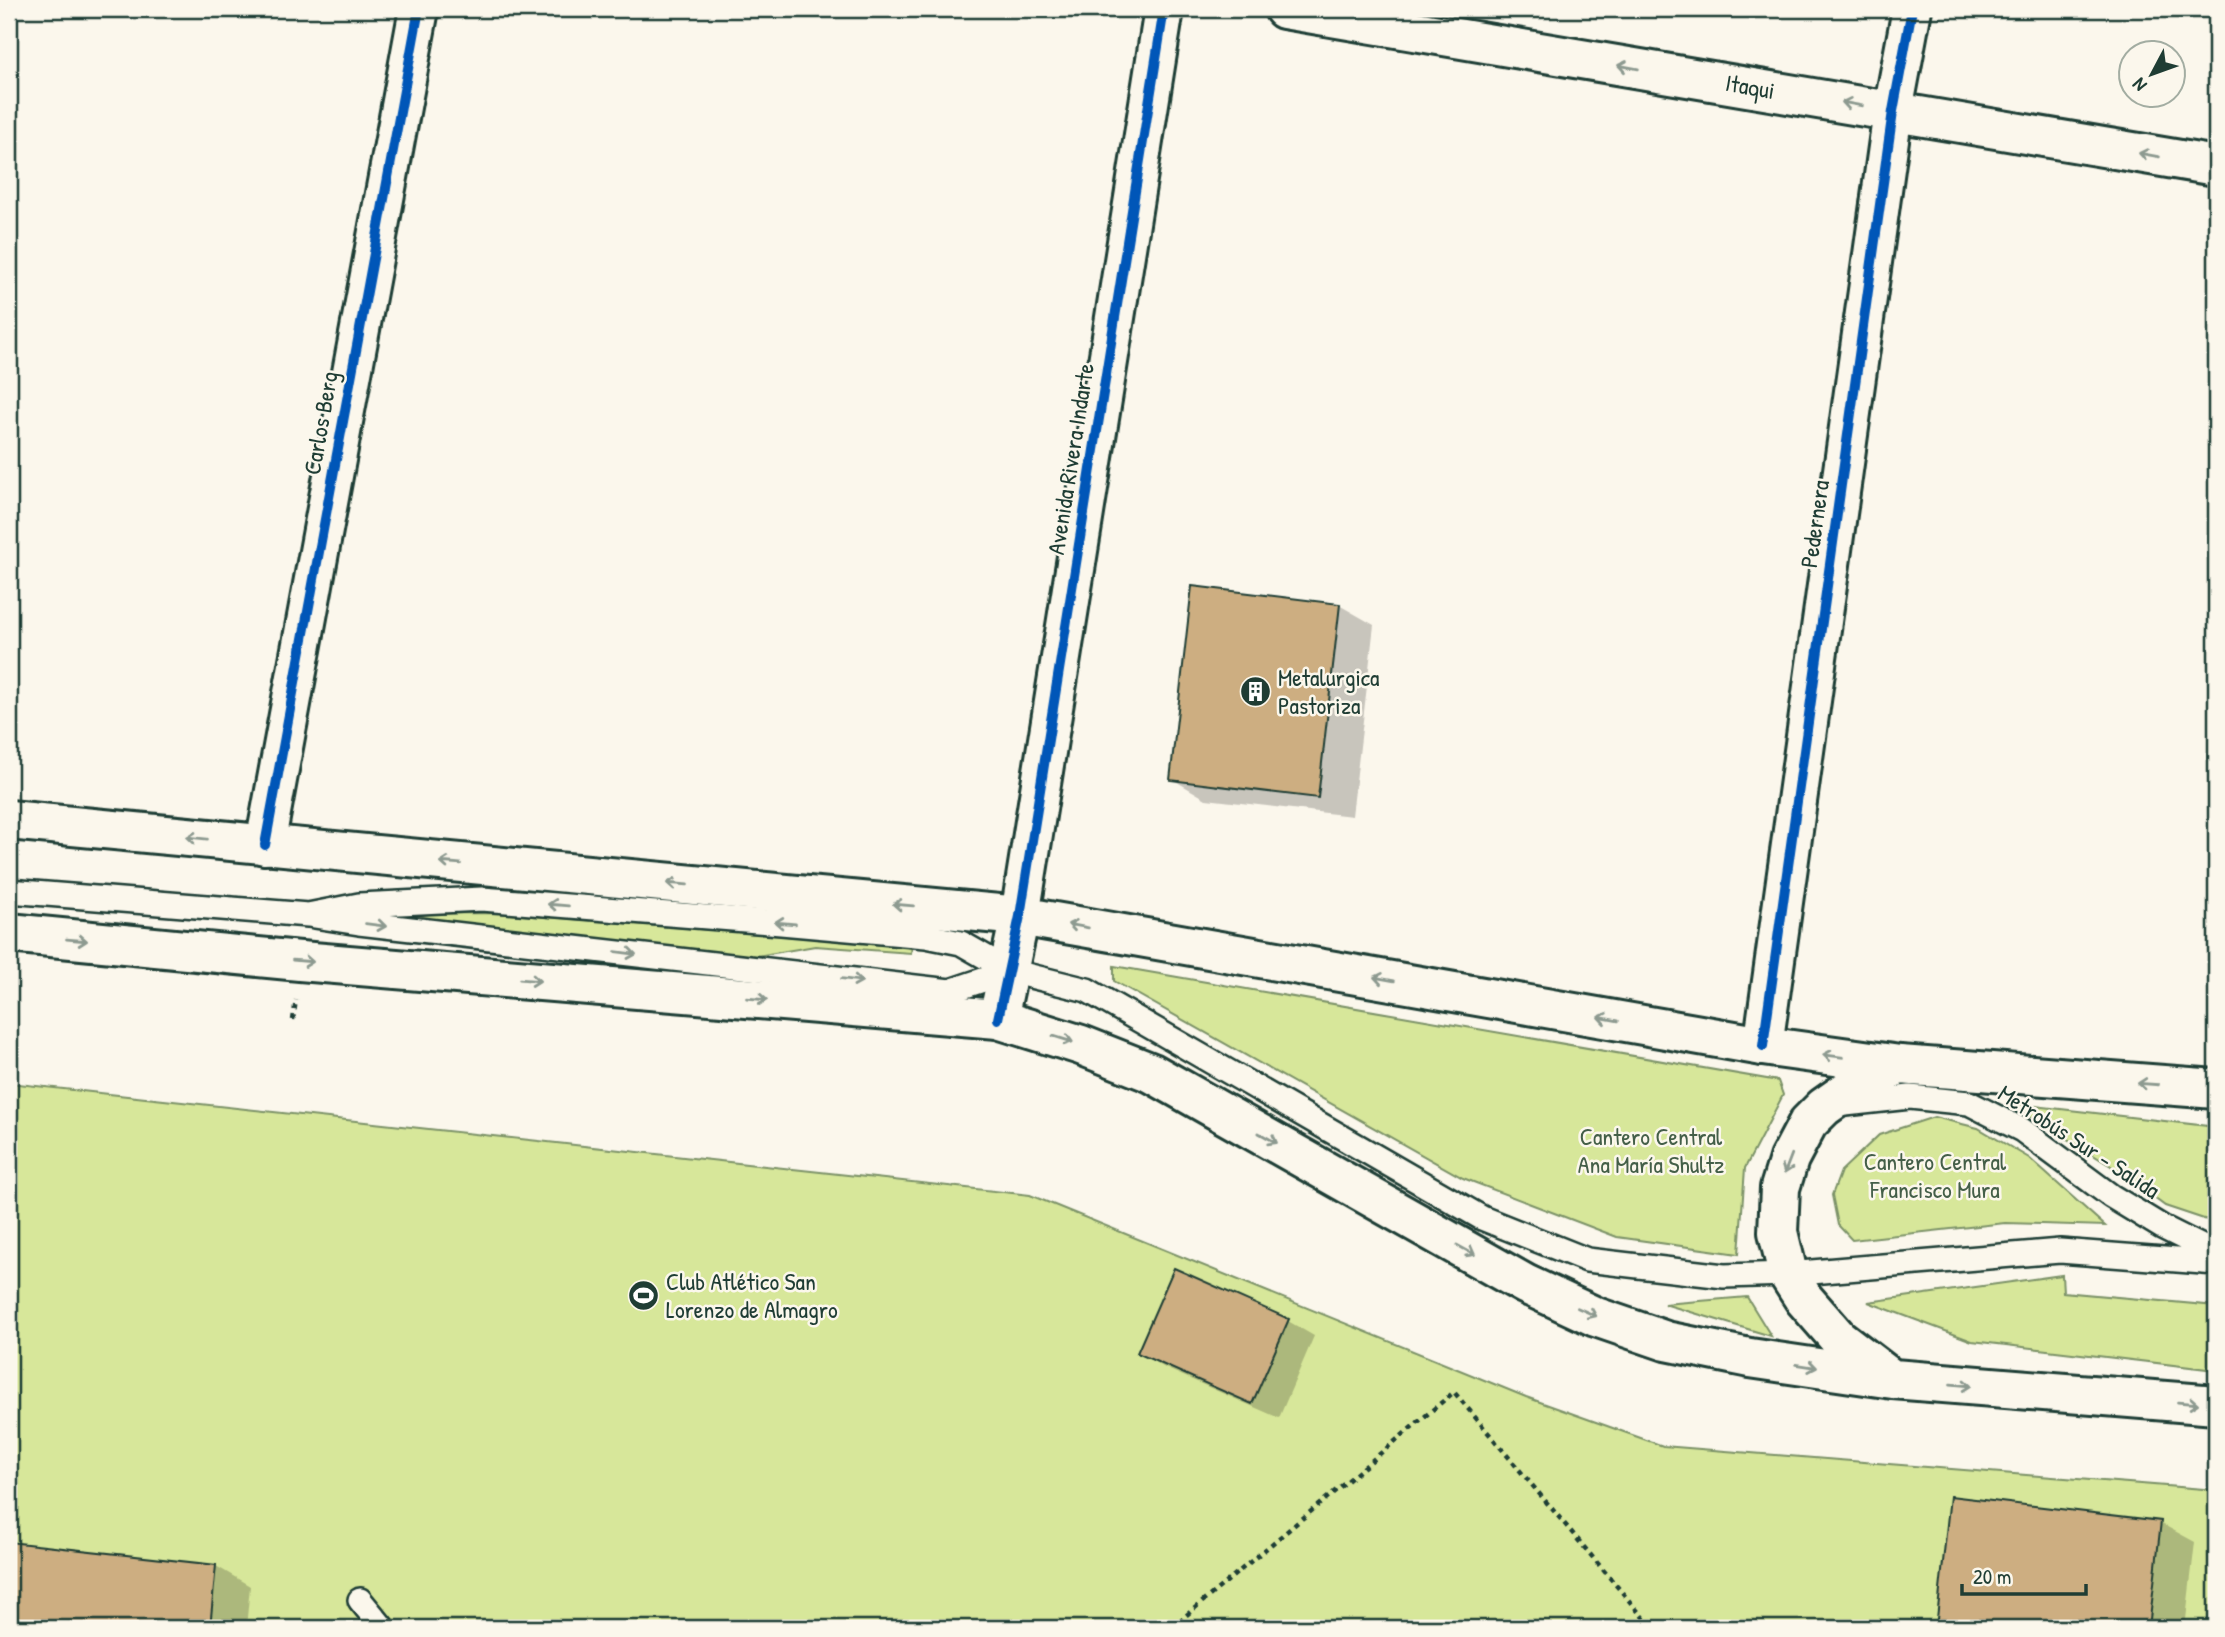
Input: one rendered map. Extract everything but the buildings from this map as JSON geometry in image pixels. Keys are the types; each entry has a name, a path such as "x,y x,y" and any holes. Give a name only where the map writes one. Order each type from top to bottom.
{"main road":[{"name":"Carlos Berg","path":"265,845 419,9"},
{"name":"Avenida Rivera Indarte","path":"998,1019 1020,916 1164,9"},
{"name":"Itaqui","path":"1284,9 2216,166"},
{"name":"Pedernera","path":"1763,1046 1894,111 1912,9"},
{"path":"9,820 1020,916 1763,1046 1900,1065 2216,1089"},
{"path":"9,933 300,961 998,1019 1081,1045 1152,1073 1525,1283 1596,1317 1666,1341 1750,1358 1893,1379 2216,1405"},
{"path":"1893,1379 1838,1338 1804,1299 1787,1274 1778,1232 1780,1188 1789,1159 1808,1123 1824,1107 1861,1081 1900,1065"}],"lane":[{"path":"9,891 308,915 950,991 1010,971"},
{"path":"308,915 359,905 482,899 926,936 961,943 1010,971 1087,990 1482,1218 1587,1260 1724,1276 1787,1274 2060,1251 2216,1263"},
{"path":"926,936 1020,916"},
{"name":"Metrobús Sur - Salida","path":"1824,1107 1910,1097 1969,1103 2021,1130 2111,1196 2162,1227 2216,1254"},
{"path":"360,1600 383,1628"}],"path":[{"path":"1171,1628 1454,1392 1651,1628"}],"green space":[{"path":"497,913 912,946 911,953 815,946 745,958 357,914"},
{"name":"Cantero Central Ana María Shultz","path":"1114,966 1778,1081 1783,1095 1745,1168 1739,1254 1617,1237 1463,1178 1114,981"},
{"name":"Club Atlético San Lorenzo de Almagro","path":"9,1083 1030,1195 1526,1397 1663,1446 2216,1490 2216,1628 9,1628"},
{"name":"Cantero Central Francisco Mura","path":"2009,1103 2216,1127 2216,1223 2165,1206 2111,1166"},
{"name":"Cantero Central Francisco Mura","path":"1934,1117 1978,1128 2029,1158 2105,1226 2005,1223 1852,1240 1838,1225 1832,1195 1841,1171 1879,1135"},
{"path":"2062,1275 2063,1292 2216,1306 2216,1370 1972,1341 1868,1302"},
{"path":"1747,1297 1771,1336 1664,1304"}],"cycle path":[{"path":"265,845 419,9"},
{"path":"998,1019 1020,916 1164,9"},
{"path":"1763,1046 1893,111 1912,9"}],"place":[{"name":"Metalurgica Pastoriza","path":"1255,692"},
{"name":"Club Atlético San Lorenzo de Almagro","path":"643,1296"}]}
